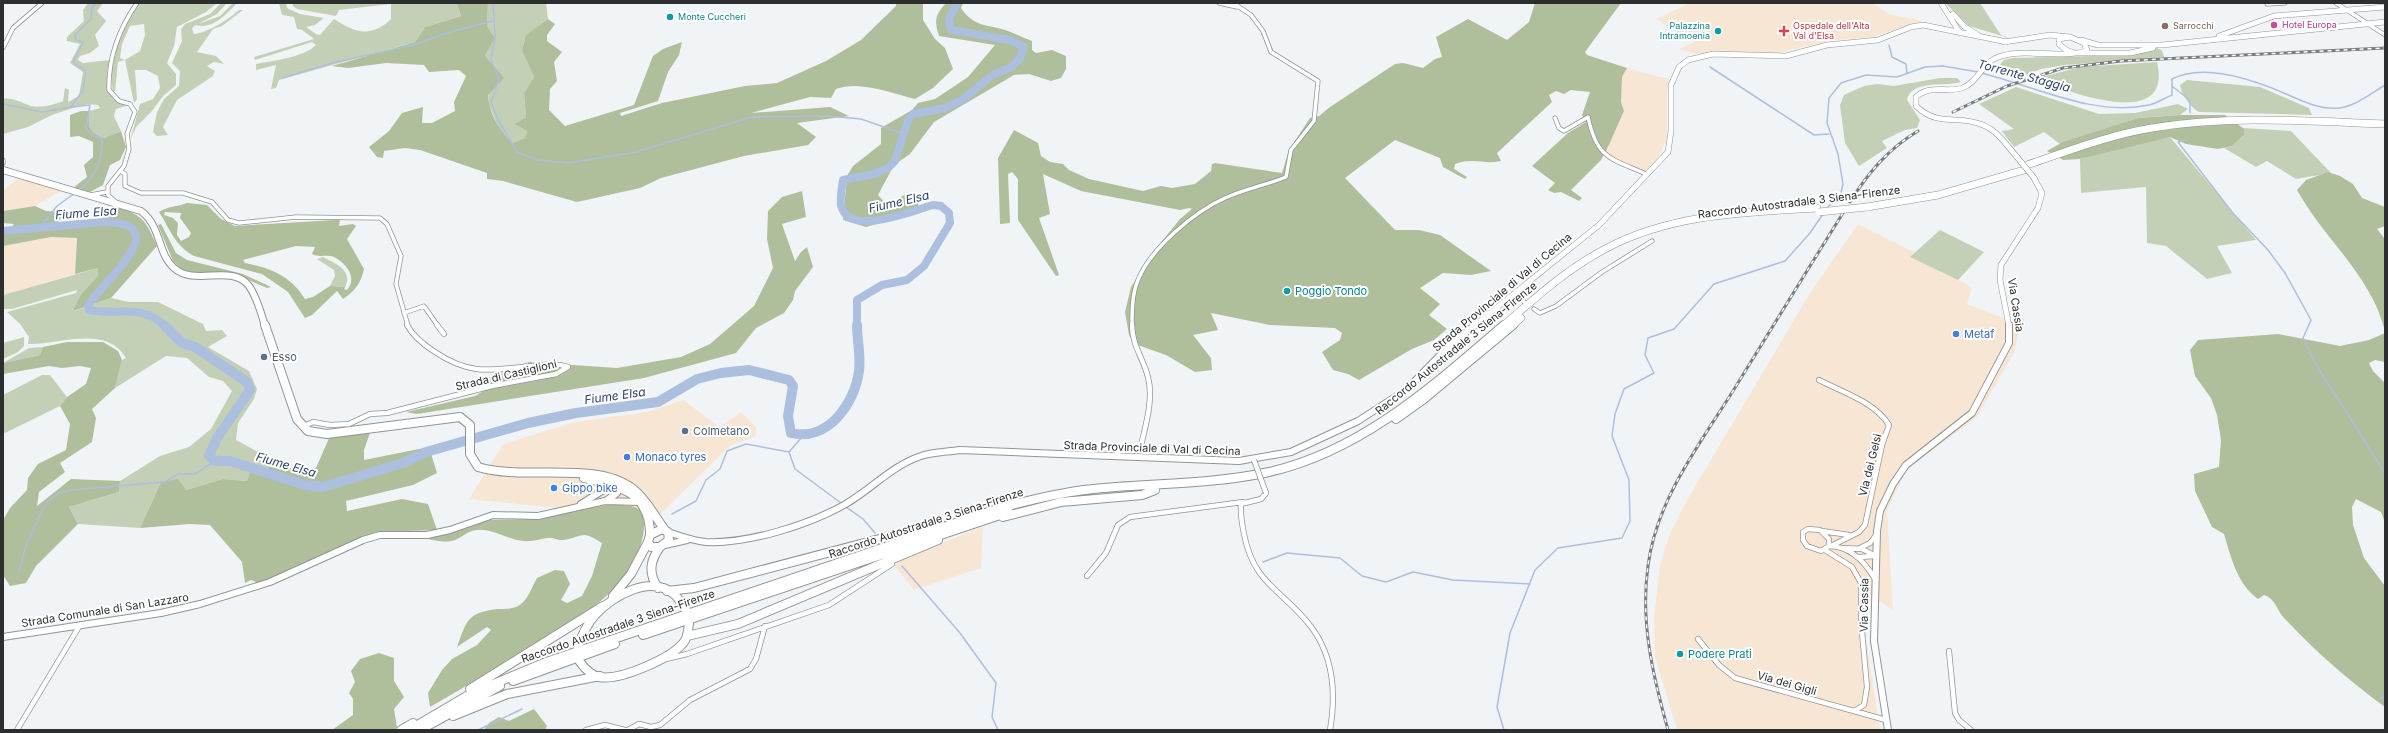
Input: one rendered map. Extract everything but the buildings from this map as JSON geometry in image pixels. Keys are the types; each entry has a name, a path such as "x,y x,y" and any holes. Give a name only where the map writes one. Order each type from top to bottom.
{"highway":[{"name":"Raccordo Autostradale 3 Siena-Firenze","path":"2026,167 2123,134 2177,124 2234,120 2385,124"},
{"name":"Raccordo Autostradale 3 Siena-Firenze","path":"420,730 477,697 542,670 958,528 1012,511 1058,499 1106,493 1206,487 1254,480 1315,462 1352,446 1385,427 1424,399 1557,287 1594,261 1621,246 1676,228 1751,216 1866,205 1938,194 2128,137 2181,127 2237,123 2385,127"},
{"name":"Raccordo Autostradale 3 Siena-Firenze","path":"409,730 472,693 546,662 974,517 1058,494 1104,488 1195,483 1230,479 1287,466 1320,455 1382,423 1419,396 1552,284 1590,258 1617,242 1674,223 1744,212 1818,210"},
{"path":"667,591 694,588 1047,493 1081,487 1104,488"},
{"path":"685,640 738,624 937,540 1015,514 1061,502 1142,495 1155,490"},
{"path":"401,730 583,620 606,603"},
{"path":"428,730 473,707 502,695 600,676"}],"main road":[{"path":"1942,3 1952,18 1954,25 1960,32"},
{"path":"1942,3 1965,27 1984,40"},
{"path":"2234,34 2277,15 2385,7"},
{"path":"2234,34 2385,22"},
{"name":"Strada Provinciale di Val di Cecina","path":"662,546 676,541 690,540 709,542 734,540 827,513 845,504 904,464 920,456 960,450 1229,461 1254,460 1291,452 1316,442 1386,405 1406,390 1454,342 1517,293 1599,225 1668,152 1673,139 1670,87 1678,68 1687,61 1704,56 1786,56 1825,45 1874,41 1904,29 1925,25 1960,32 1984,40"},
{"path":"1946,29 1954,25"},
{"name":"Strada Provinciale di Val di Cecina","path":"1904,29 1931,28 1984,40 2007,42 2050,35 2070,37"},
{"name":"Via Cassia","path":"1888,730 1874,647 1876,556 1880,509 1900,471 1912,459 1970,415 2008,345 2010,327 2001,282 2000,268 2040,205 2042,193 2034,178 1990,127 1976,122 1951,122 1932,118 1916,106 1916,97 1923,91 1965,86 1971,82 1986,65 2002,56 2134,52 2162,45 2234,34"},
{"name":"Strada Provinciale di Val di Cecina","path":"1757,56 1787,53 1822,43 1889,35"},
{"path":"2052,55 2061,46 2059,39 2070,37"},
{"name":"Via Cassia","path":"2070,37 2098,46 2162,45"},
{"name":"Strada Provinciale di Val di Cecina","path":"2036,38 2048,39 2061,46"},
{"path":"2081,40 2087,48 2082,53"},
{"name":"Via Cassia","path":"2061,46 2075,53"},
{"path":"3,170 138,210 149,217 170,262 178,272 191,275 233,276 243,280 249,286 295,415 302,427 312,433 327,434 456,417 466,420 470,426 471,457 475,465 486,469 594,477 626,484 667,531 669,540 662,546 652,559 650,567 651,576 658,588"},
{"path":"578,647 586,624 631,574 648,542 650,534 650,517 641,501 618,485 594,477"},
{"path":"650,534 657,530 667,531"},
{"name":"Strada Provinciale di Val di Cecina","path":"667,531 690,540"},
{"path":"648,542 653,548 662,546"},
{"path":"606,603 632,589 644,587 658,588 667,591 678,599 686,610"},
{"path":"580,662 589,672 600,676 615,675 673,653 685,640 689,624"}],"street":[{"path":"3,45 13,28 42,3"},
{"path":"118,204 108,196 107,192 111,181 122,172 129,149 128,134 134,112 130,104 119,101 110,90 110,68 122,28 137,3"},
{"path":"1217,3 1243,9"},
{"path":"1115,457 1115,454 1119,451 1140,450 1150,394 1149,381 1133,342 1132,326 1137,279 1176,231 1193,216 1215,202 1245,190 1286,177 1291,150 1314,121 1320,85 1318,81 1311,75 1271,52 1264,31 1251,15 1233,3"},
{"path":"2267,4 2285,3"},
{"path":"2336,3 2346,11 2385,35"},
{"path":"1554,118 1559,128 1564,131 1588,117 1592,138 1604,156 1646,174"},
{"name":"Strada di Castiglioni","path":"122,172 125,174 125,186 130,190 145,193 182,192 212,202 228,220 238,223 296,217 380,218 387,224 402,256 396,282 404,314 410,330 427,347 441,358 462,367 487,372 552,364 568,367 556,374 519,380 387,413 366,416 352,423 330,425 313,422 302,427"},
{"path":"89,195 107,192"},
{"path":"1534,309 1540,313 1556,306 1602,272 1652,241"},
{"path":"1517,293 1525,303"},
{"path":"404,314 424,306 444,334"},
{"name":"Via dei Gelsi","path":"1819,380 1876,410 1888,424 1882,445 1866,524 1859,532 1831,545 1825,550"},
{"path":"1087,576 1106,553 1118,525 1130,517 1261,499 1266,493 1254,460"},
{"path":"594,477 596,486 594,495"},
{"name":"Strada Comunale di San Lazzaro","path":"576,507 594,495 618,485"},
{"name":"Strada Comunale di San Lazzaro","path":"604,501 616,494 618,485"},
{"name":"Strada Comunale di San Lazzaro","path":"3,637 167,611 221,598 276,580 376,536 430,534 450,530 489,516 538,516 604,501 641,501"},
{"path":"1243,502 1240,516 1247,550 1254,566 1306,621 1318,637 1328,660 1334,693 1330,730"},
{"path":"1850,535 1812,528 1805,530 1802,539 1812,549 1825,550 1853,569 1860,583 1861,627 1867,678 1867,697 1862,707 1852,711"},
{"path":"1820,530 1827,535 1831,545 1841,548 1857,557 1875,579"},
{"path":"1841,548 1860,548 1870,543 1877,535"},
{"path":"1860,548 1876,556"},
{"path":"1857,557 1876,556"},
{"path":"660,659 693,651 838,601 892,564"},
{"path":"17,730 80,624"},
{"path":"628,730 634,725 645,724 651,727 660,724 690,700 750,669 756,662 759,638 765,626"},
{"name":"Via dei Gigli","path":"1698,639 1719,665 1732,677 1886,720"},
{"path":"685,640 687,651 693,651"},
{"path":"1950,651 1955,713 1960,722 1971,730"},
{"path":"586,730 605,726 624,730"}],"shaded area":[{"name":"Ospedale dell'Alta Val d'Elsa","path":"1690,3 1872,3 1889,14 1923,21 1872,37 1829,41 1777,53 1718,52 1696,54 1679,49 1694,42 1656,19"},
{"path":"1627,68 1669,79 1667,94 1667,139 1657,159 1645,171 1604,154 1624,111 1621,102 1622,77"},
{"path":"23,174 68,187 35,206 3,211 3,191"},
{"path":"1858,224 1914,252 1911,257 1972,287 1967,304 2019,324 2014,353 1977,417 1907,469 1887,511 1893,610 1869,594 1866,640 1880,730 1677,730 1655,657 1654,618 1660,565 1670,533 1687,500 1810,293"},
{"path":"51,237 77,238 75,274 3,295 3,246"},
{"path":"683,400 720,427 741,412 756,427 755,437 731,445 659,515 645,518 637,508 623,505 577,510 469,499 503,444 575,422 647,412"},
{"path":"983,527 981,568 914,590 894,565 915,553"}],"green space":[{"path":"88,3 103,3 97,11 106,21 95,35 99,46 90,53 80,56 78,60 83,63 110,60 107,71 109,90 114,100 129,105 116,109 114,116 121,131 104,138 94,133 89,125 89,111 100,108 98,105 88,104 52,115 28,127 3,134 3,99 39,107 63,101 65,88 69,90 68,102 79,96 83,72 70,63 80,44 67,41 67,37 84,21 83,10"},
{"path":"139,3 217,3 206,12 177,27 174,46 167,63 176,74 176,85 163,96 152,111 136,127 130,141 140,104 153,99 160,88 158,76 146,70 135,70 137,99 134,103 125,60 118,62 115,91 113,91 112,68 114,56 122,33","holes":["144,24 145,35 140,51 125,60 120,58 122,44 130,26"]},
{"path":"221,3 227,3 217,14 198,24 220,16 233,3 237,3 219,20 208,25 196,25 192,28 194,34 206,31 224,21 239,10 243,10 222,26 213,29 197,52 216,56 224,64 214,62 207,66 215,71 213,76 177,100 163,127 168,135 157,136 153,132 157,112 164,99 179,86 180,71 172,63 182,41 181,29 185,24 210,14"},
{"path":"279,3 286,3 287,8 300,14 324,18 315,25 306,27 320,35 334,19 349,28 356,30 370,31 377,29 391,19 391,4 339,10 336,16 297,9 292,3 453,3 457,4 461,16 425,27 415,42 279,80 276,88 271,89 276,65 256,70 256,64 296,56 316,45 312,42 255,60 254,57 314,39 302,30 297,29 294,17 282,15"},
{"path":"453,3 488,3 487,26 495,38 485,56 504,78 488,95 490,109 503,132 512,143 525,138 527,131 514,124 526,117 524,93 534,77 522,50 526,35 548,19 555,24 547,35 547,41 562,52 554,62 557,81 550,89 549,110 565,126 634,105 653,56 663,49 682,42 679,55 668,72 658,101 620,113 621,116 662,103 745,86 777,83 826,61 861,40 896,6 896,3 923,3 923,20 935,39 945,48 953,69 933,88 915,99 875,88 855,86 836,89 831,98 810,97 751,113 830,107 849,116 797,123 816,137 808,145 744,156 661,178 640,188 577,202 503,181 487,179 487,173 420,150 405,148 384,151 383,158 377,157 369,147 389,131 402,113 423,107 422,123 432,123 455,111 454,102 466,76 459,70 429,72 424,65 386,63 348,68 332,66 415,42 425,27 461,16 457,4"},
{"path":"488,3 546,3 548,19 526,38 524,44 526,56 534,77 524,93 526,117 514,124 527,131 525,138 512,143 499,129 489,105 485,56 495,38 487,26"},
{"path":"946,3 963,3 961,8 971,19 982,24 1008,31 1032,41 1032,50 1036,53 1052,50 1066,56 1066,69 1061,78 1051,81 1029,74 1014,75 934,122 910,154 894,165 878,195 887,205 906,194 920,201 915,213 866,227 843,220 847,176 853,166 881,144 881,128 912,110 918,103 935,99 968,77 995,45 939,36 936,26 936,18"},
{"path":"1535,3 1621,3 1585,52 1587,55 1627,68 1622,77 1621,102 1624,111 1607,149 1601,160 1571,190 1582,198 1579,201 1561,192 1554,193 1548,190 1555,183 1532,166 1568,133 1586,122 1582,115 1590,92 1571,90 1564,94 1556,91 1549,95 1552,102 1497,153 1501,161 1468,161 1455,164 1454,169 1467,177 1465,179 1443,167 1440,158 1395,140 1345,178 1395,230 1419,230 1440,235 1491,271 1471,275 1443,273 1420,288 1440,304 1429,315 1447,329 1434,340 1412,349 1359,380 1348,374 1333,370 1322,352 1340,340 1342,333 1335,328 1270,325 1211,313 1218,330 1193,335 1211,358 1212,370 1195,372 1166,355 1135,344 1129,335 1125,312 1131,287 1158,246 1180,219 1192,209 1189,208 1180,210 1081,191 1043,174 1050,214 1039,218 1059,275 1056,276 1018,220 1018,179 1012,172 1008,174 1010,223 1000,224 998,158 1014,130 1038,143 1041,156 1050,162 1063,164 1069,170 1089,179 1143,191 1161,186 1172,188 1195,184 1211,171 1212,164 1215,163 1282,173 1289,150 1310,118 1319,116 1330,107 1395,64 1403,63 1423,68 1435,59 1442,57 1436,37 1468,19 1507,40 1529,22"},
{"path":"1945,3 1980,3 2001,35 2012,39 1969,26"},
{"path":"2156,48 2162,50 2164,57 2065,65 2041,69 2018,78 1995,70 2004,60 2012,58 2132,55"},
{"path":"2157,62 2158,84 2149,97 2134,102 2114,102 2091,97 2034,79 2080,67"},
{"path":"1940,78 1957,78 1961,82 1922,86 1910,93 1907,100 1920,120 1917,128 1905,130 1882,141 1887,148 1859,166 1845,143 1840,105 1844,95 1864,86 1877,84 1894,86"},
{"path":"2187,80 2260,87 2309,108 2312,115 2199,112 2190,104 2181,89 2180,85"},
{"path":"2016,87 2099,114 2135,113 2178,104 2188,109 2180,115 2138,118 2060,144 2044,132 2014,147 2002,131 2014,129 1979,104"},
{"path":"81,111 89,111 90,128 98,136 104,138 121,131 126,147 120,160 110,165 103,185 90,192 73,188 87,177 84,165 93,157 93,142 79,136 70,137 70,115"},
{"path":"2180,115 2225,115 2244,129 2244,135 2232,146 2218,149 2186,144 2170,137 2080,159 2063,160 2047,151 2063,142 2138,118"},
{"path":"2242,128 2291,131 2331,173 2296,179 2267,161 2256,167 2224,148 2232,146 2244,135"},
{"path":"2170,137 2256,240 2217,246 2232,273 2207,279 2166,246 2147,243 2146,187 2081,193 2080,159 2131,145"},
{"path":"2328,172 2340,176 2353,184 2362,198 2385,207 2385,226 2377,229 2385,239 2385,331 2369,292 2346,258 2308,208 2297,190 2306,180"},
{"path":"802,191 806,217 782,224 795,261 801,252 807,247 813,267 795,291 793,300 784,313 756,328 736,353 644,378 417,414 406,412 475,396 492,386 485,379 529,362 617,368 681,357 710,344 754,306 773,268 767,239 768,211 782,197"},
{"path":"187,203 207,205 221,219 235,226 335,220 340,220 339,226 353,224 356,226 347,239 364,269 359,283 351,293 343,299 337,291 312,315 305,318 288,292 262,274 194,256 187,252 177,242 159,212","holes":["165,212 181,213 180,218 191,233 189,237 181,241 177,235 178,223 173,218 164,215","296,246 315,247 312,254 317,256 334,257 343,263 351,276 350,285 347,290 344,289 345,287 330,286 313,297 305,299 293,284 280,274 245,263 243,260"]},
{"path":"35,206 46,211 65,212 58,222 62,224 97,221 120,208 135,214 144,222 151,232 157,246 111,298 73,311 81,294 98,276 98,268 75,274 77,238 51,237 3,246 3,233 7,233 14,224 3,223 3,211"},
{"path":"161,224 176,253 187,260 243,274 271,287 267,288 234,274 190,273 182,270 173,261 158,225"},
{"path":"1940,230 1984,252 1958,280 1910,257"},
{"path":"323,257 342,268 345,272 347,281 345,287 330,286 335,276 334,270 317,259"},
{"path":"98,268 98,276 81,294 74,311 111,298 129,302 158,302 203,324 206,331 222,330 227,336 208,347 249,371 257,389 254,399 238,423 236,440 275,461 261,474 247,481 223,479 186,490 161,482 140,528 78,524 69,507 119,492 120,481 160,456 189,447 211,429 232,391 223,381 209,377 187,358 166,356 115,388 122,360 126,358 117,348 107,342 94,339 28,344 29,337 20,324 7,312 76,293 77,290 12,309 3,309 3,295"},
{"path":"2385,333 2385,362 2375,360 2369,363 2373,371 2385,383 2385,523 2381,512 2356,499 2352,507 2353,525 2364,558 2385,586 2385,707 2358,687 2321,655 2282,616 2271,599 2264,595 2258,599 2251,593 2245,586 2236,570 2224,534 2212,527 2195,491 2194,474 2219,467 2221,440 2217,415 2211,398 2195,376 2190,350 2198,340 2278,334 2340,346 2369,340"},
{"path":"24,337 24,346 18,352 3,359 3,343"},
{"path":"67,342 103,342 118,351 122,360 115,388 92,409 96,418 92,442 60,463 65,472 39,492 37,506 71,479 120,481 119,492 69,507 78,524 36,566 26,583 10,586 3,575 3,520 10,508 27,490 28,478 38,464 66,450 70,424 60,406 67,397 86,384 91,368 80,366 62,368 49,366 3,374 3,363 40,355 43,347"},
{"path":"43,347 40,355 3,363 29,348"},
{"path":"42,375 50,375 67,397 60,406 3,434 3,395"},
{"path":"371,430 364,450 364,460 429,447 437,473 413,485 346,501 347,511 402,499 428,504 437,530 376,532 281,575 259,583 251,580 245,583 242,562 210,525 190,524 140,528 161,482 178,479 186,490 223,479 247,481 250,473 261,474 275,461 279,468 316,468 330,436"},
{"path":"608,505 628,505 634,507 642,513 644,519 640,549 630,569 616,586 600,602 562,629 430,707 428,693 442,670 452,659 477,645 491,630 487,627 457,647 463,630 470,619 487,611 507,609 520,605 524,602 537,578 555,570 564,571 570,584 561,600 567,603 582,596 592,576 602,543 586,535 563,540 550,538 524,541 483,530 470,532 452,541 428,539 488,520 538,519"},
{"path":"379,653 394,658 394,681 404,697 394,709 397,728 394,730 332,730 353,715 353,699 349,693 355,682 351,671 360,659"},
{"path":"534,709 547,726 545,730 484,730 489,723 499,717 509,721"}],"waterway":[{"path":"71,107 83,90 86,71 73,62 83,42 76,40 75,35 91,19 92,8 96,3"},
{"path":"493,3 495,38 491,59 499,80 491,102 498,120 517,152 537,160 568,163 636,152 752,117 829,116 861,119 904,134"},
{"name":"Fiume Elsa","path":"857,325 857,300 882,285 907,280 924,266 950,223 949,213 941,206 933,205 882,220 855,220 846,215 841,205 843,180 874,174 888,168 895,161 908,120 913,114 945,108 964,99 991,76 1013,66 1020,58 1024,47 1010,40 951,30 949,19 957,3"},
{"path":"282,78 332,63 413,45 443,34 492,21"},
{"path":"1889,45 1892,57 1906,64 1907,73"},
{"name":"Torrente Staggia","path":"1907,73 1925,67 1943,66 1978,72"},
{"path":"1710,67 1814,135 1829,134"},
{"name":"Torrente Staggia","path":"1981,73 2085,104 2128,108 2149,105 2172,95 2172,79 2183,75 2196,73 2209,72 2235,76 2272,88 2308,103 2326,108 2345,107 2361,101 2385,85"},
{"name":"Torrente Staggia","path":"1826,209 1841,193 1843,184 1838,154 1827,123 1829,98 1841,83 1866,75 1897,77 1907,73"},
{"path":"2173,87 2190,100 2190,113"},
{"path":"3,104 42,112 71,107"},
{"path":"71,107 90,105 86,128 91,134 102,139 101,155 97,168 94,174 78,191"},
{"path":"2185,140 2178,142 2232,212 2268,250 2285,273 2311,320 2303,338 2315,363 2385,473"},
{"path":"39,229 57,206 75,193"},
{"name":"Torrente Staggia","path":"1529,584 1535,570 1558,548 1622,538 1630,521 1629,480 1612,436 1615,414 1624,389 1654,373 1645,355 1648,338 1674,329 1714,284 1785,261 1810,233 1823,214"},
{"name":"Fiume Elsa","path":"3,231 103,222 125,225 135,232 135,243 129,255 88,306 89,310 138,312 156,319 165,326"},
{"name":"Fiume Elsa","path":"165,326 182,343 195,347 247,382 250,390 217,438 209,456 215,461 230,461 305,485 323,487 403,463 426,452 528,423 576,413 658,402 697,379 721,373 749,370 789,380 793,386 788,416 791,433 804,434 817,432 828,426 837,417 852,395 859,371 857,325"},
{"path":"789,452 802,437"},
{"path":"672,514 696,501 706,480 720,469 727,451 746,444 789,452"},
{"path":"789,452 795,469 841,503"},
{"path":"19,572 26,545 46,503 59,493 72,490 165,482 178,474 195,474 215,461"},
{"path":"846,507 863,519 875,533"},
{"path":"1263,562 1287,553 1340,558 1362,576 1386,582 1413,572 1453,580 1529,584"},
{"path":"902,566 960,633 996,683 992,717 998,730"},
{"name":"Torrente Staggia","path":"1504,730 1497,707 1510,633 1529,584"},
{"path":"2380,698 2385,697"},
{"path":"478,730 522,709"}],"railway":[{"path":"1953,112 2007,86 2063,68 2121,61 2385,48"},
{"path":"1850,202 1864,181 1880,162 1897,146 1918,131"},
{"path":"1668,730 1657,689 1649,649 1646,608 1648,566 1660,519 1669,496 1693,453 1843,213"}],"place":[{"name":"Monte Cuccheri","path":"670,17"},
{"name":"Hotel Europa","path":"2274,25"},
{"name":"Sarrocchi","path":"2165,26"},
{"name":"Palazzina Intramoenia","path":"1718,31"},
{"name":"Ospedale dell'Alta Val d'Elsa","path":"1784,31"},
{"name":"Poggio Tondo","path":"1287,291"},
{"name":"Metaf","path":"1956,334"},
{"name":"Esso","path":"264,357"},
{"name":"Colmetano","path":"685,431"},
{"name":"Monaco tyres","path":"627,457"},
{"name":"Gippo bike","path":"554,488"},
{"name":"Podere Prati","path":"1680,654"}]}
